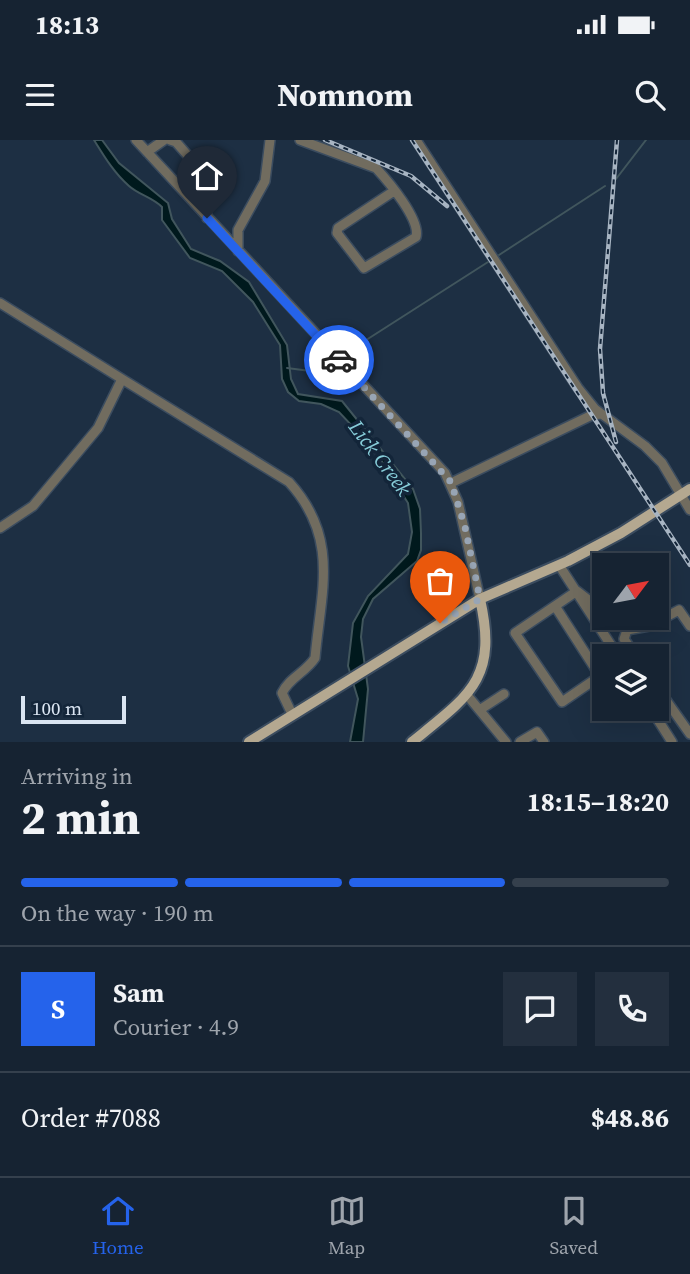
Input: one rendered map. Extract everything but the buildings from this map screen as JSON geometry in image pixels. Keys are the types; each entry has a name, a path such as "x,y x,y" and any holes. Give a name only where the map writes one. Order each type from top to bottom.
{"main road":[{"path":"249,742 480,599 559,565 621,533 685,492"},
{"path":"412,742 467,695 480,673 486,651 480,599"}],"lane":[{"path":"136,140 451,482 465,527 480,599"},
{"path":"148,152 164,140"},
{"path":"170,140 176,142 204,174 207,218"},
{"path":"238,251 238,230 265,181 270,140"},
{"path":"300,140 376,168 394,191 414,220 418,230 416,237 364,268 337,233 338,228 394,191"},
{"path":"416,140 578,388 601,414 662,463 685,492 690,510"},
{"path":"224,235 238,230"},
{"path":"0,303 289,482 306,500 325,549 324,580 315,659 308,669 289,679 282,693 292,714"},
{"path":"0,528 33,506 98,428 122,379"},
{"path":"451,482 592,415 601,414"},
{"path":"559,565 610,644"},
{"path":"555,606 600,676 562,702 515,633 577,591"},
{"path":"577,591 592,603"},
{"path":"669,615 679,610 690,626"},
{"path":"626,630 624,639 628,644"},
{"path":"481,709 504,694"},
{"path":"467,695 506,742"},
{"path":"669,705 690,734"},
{"path":"659,721 672,742"},
{"path":"520,742 537,732 544,742"}],"water":[{"name":"Lick Creek","path":"94,140 102,140 119,163 168,203 172,219 191,249 220,261 249,282 287,345 291,379 298,394 342,401 413,489 420,509 421,550 417,561 373,599 363,619 361,637 368,689 363,742 350,742 358,699 348,666 353,623 368,596 408,554 412,532 408,503 374,449 339,412 321,404 299,401 288,392 282,379 280,345 253,302 222,271 190,258 162,220 162,207 124,181"}],"waterway":[{"path":"616,179 646,140"},
{"path":"499,255 605,186"},
{"path":"349,351 488,262"},
{"path":"287,368 318,372 332,363"}],"railway":[{"path":"325,140 411,176 447,206"},
{"path":"412,140 690,565"},
{"path":"616,442 603,393 600,349 617,140"}],"way so far":[{"path":"339,360 451,482 465,527 480,599 440,623"}],"route":[{"path":"207,218 339,360"}]}
